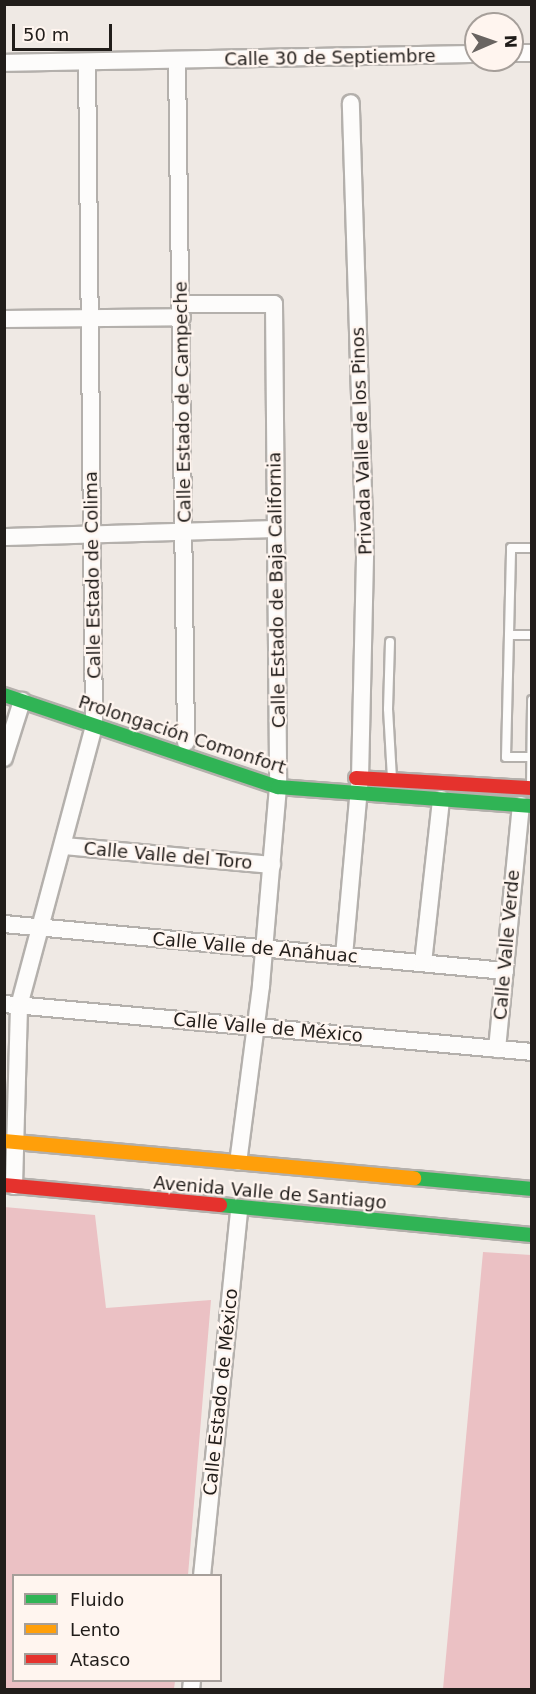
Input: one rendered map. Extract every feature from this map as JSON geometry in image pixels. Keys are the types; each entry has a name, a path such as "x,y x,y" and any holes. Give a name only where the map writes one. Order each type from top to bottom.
{"main road":[{"name":"Prolongación Comonfort","path":"4,681 94,719 278,780 359,786 441,799 526,806"},
{"name":"Prolongación Comonfort","path":"4,695 186,742 278,780"},
{"name":"Prolongación Comonfort","path":"359,786 392,780 531,788"},
{"name":"Avenida Valle de Santiago","path":"10,1141 531,1190"},
{"name":"Avenida Valle de Santiago","path":"9,1186 531,1235"}],"street":[{"name":"Calle 30 de Septiembre","path":"4,63 177,62 464,54"},
{"name":"Calle Estado de Colima","path":"9,1186 12,1005 41,928 64,846 94,719 87,62"},
{"name":"Calle Estado de Campeche","path":"177,62 186,531 186,742"},
{"name":"Privada Valle de los Pinos","path":"344,956 359,786 365,481 351,103"},
{"name":"Calle Estado de Baja California","path":"182,310 274,304 278,780 265,949 238,1162"},
{"path":"4,319 90,318 182,310"},
{"path":"4,537 276,528"},
{"path":"4,758 22,701"},
{"path":"423,963 441,799"},
{"name":"Calle Valle Verde","path":"497,1049 526,806"},
{"name":"Calle Valle del Toro","path":"64,846 272,866"},
{"name":"Calle Valle de Anáhuac","path":"4,924 505,971"},
{"name":"Calle Valle de México","path":"12,1005 531,1052"},
{"name":"Calle Estado de México","path":"202,1574 239,1209"}],"lane":[{"path":"531,548 511,548 506,757 531,757"},
{"path":"509,635 531,635"},
{"path":"390,642 388,709 392,780"},
{"path":"531,700 531,788"}],"shaded area":[{"path":"4,1207 95,1215 106,1308 211,1300 188,1574 12,1574 12,1682 175,1682 174,1689 5,1689"},
{"path":"483,1252 531,1255 531,1689 443,1689"}],"traffic: fast":[{"path":"4,695 278,787 532,806"},
{"path":"414,1178 532,1189"},
{"path":"220,1205 532,1235"}],"traffic: slow":[{"path":"4,1141 414,1178"}],"traffic: jam":[{"path":"356,778 532,788"},
{"path":"4,1185 220,1205"}]}
